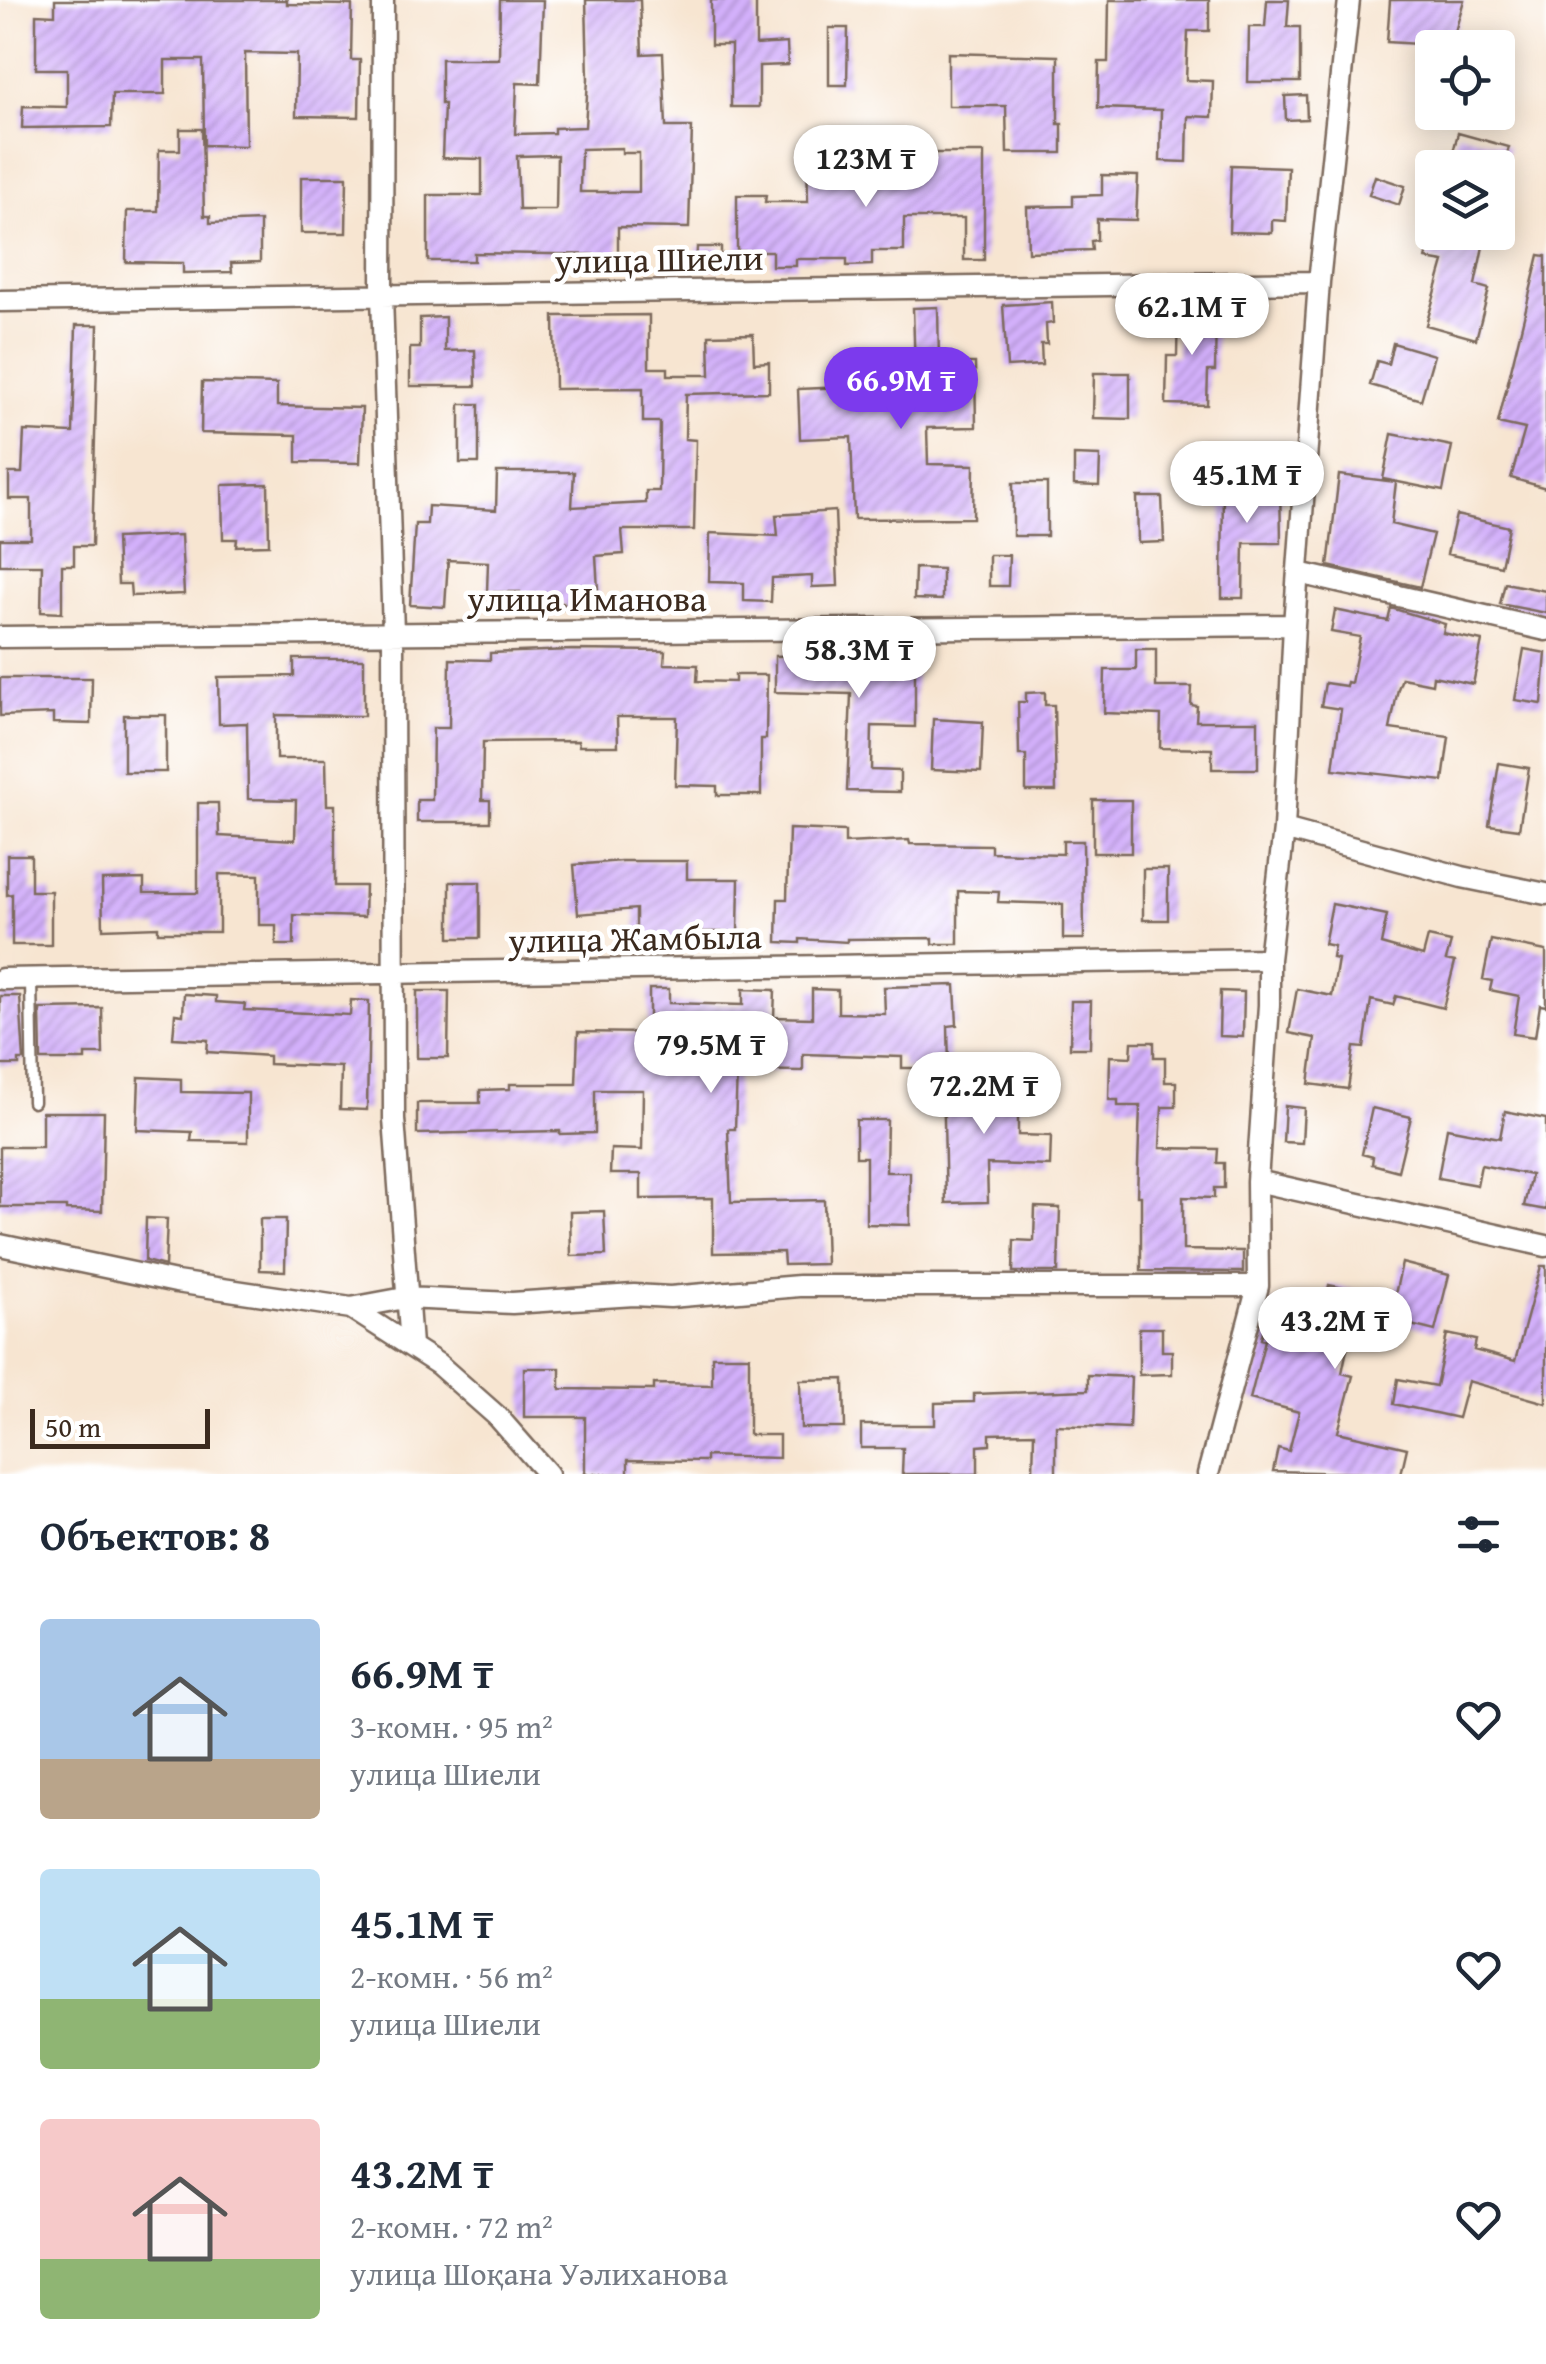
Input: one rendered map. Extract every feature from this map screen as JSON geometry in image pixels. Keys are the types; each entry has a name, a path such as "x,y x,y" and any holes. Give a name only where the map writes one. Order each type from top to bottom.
{"street":[{"path":"383,0 382,295 393,632 394,1119 411,1345"},
{"path":"1208,1474 1258,1286 1257,1181 1269,1006 1268,959 1284,828 1294,624 1319,282 1350,0"},
{"name":"улица Шиели","path":"0,301 1319,282"},
{"path":"1299,573 1546,630"},
{"name":"улица Иманова","path":"0,636 1294,624"},
{"path":"1284,828 1462,877 1546,894"},
{"name":"улица Жамбыла","path":"2,979 1268,959"},
{"path":"1257,1181 1546,1246"},
{"path":"0,1245 176,1282 351,1308 405,1298 512,1303 799,1286 1258,1286"},
{"path":"351,1308 411,1345 498,1416 548,1474"}],"lane":[{"path":"31,979 33,1102"}],"building":[{"path":"55,0 287,0 287,4 352,5 351,60 360,60 359,117 296,116 297,54 245,53 246,146 204,145 203,60 165,60 165,94 112,94 111,127 22,128 23,106 67,107 67,69 36,69 36,14 55,15"},
{"path":"500,0 543,0 540,84 517,83 515,134 585,127 586,0 640,0 642,54 663,53 666,127 692,127 689,228 618,227 618,255 474,253 474,261 428,261 428,195 482,195 482,159 442,158 441,59 499,59","holes":["622,148 622,153 639,153 639,192 580,192 581,149","557,155 556,210 519,210 517,156"]},
{"path":"711,0 756,0 756,45 787,43 788,65 759,66 759,107 731,107 731,45 711,45"},
{"path":"1109,0 1209,0 1209,31 1188,31 1186,80 1213,81 1212,117 1188,116 1187,162 1160,161 1161,110 1098,108 1099,62 1108,62"},
{"path":"1267,0 1289,0 1287,27 1300,27 1300,82 1248,82 1249,27 1265,27"},
{"path":"1390,0 1464,0 1456,30 1415,30 1415,44 1387,42"},
{"path":"829,28 848,28 847,85 829,85"},
{"path":"948,53 1058,56 1062,153 1007,153 1006,106 948,106"},
{"path":"1306,95 1307,119 1286,120 1285,96"},
{"path":"180,129 202,129 204,216 210,216 210,223 260,221 260,262 231,263 232,272 183,273 183,263 126,262 127,211 158,211 159,150 180,150"},
{"path":"1458,133 1509,147 1508,150 1454,150"},
{"path":"807,153 834,153 835,176 900,176 901,153 984,153 984,260 964,260 964,218 904,218 904,251 872,251 872,265 847,266 847,259 796,259 796,266 772,266 772,251 737,251 737,195 766,195 765,202 808,202"},
{"path":"1231,165 1288,167 1286,221 1272,220 1272,233 1229,232"},
{"path":"1102,175 1138,176 1136,220 1097,219 1097,240 1091,241 1092,250 1028,252 1027,207 1073,206 1073,196 1102,195"},
{"path":"1375,176 1405,186 1399,205 1369,195"},
{"path":"301,177 347,177 346,233 301,233"},
{"path":"697,247 721,247 721,269 696,268"},
{"path":"1428,250 1482,250 1475,285 1489,289 1476,339 1426,325 1444,262 1426,259"},
{"path":"1539,255 1546,256 1546,488 1511,478 1525,429 1498,423"},
{"path":"1052,302 1053,323 1046,324 1047,344 1041,344 1042,365 1007,367 1003,305"},
{"path":"938,307 939,363 975,363 976,427 927,428 928,464 974,465 973,518 854,519 851,437 800,439 798,389 872,386 871,373 915,371 913,308"},
{"path":"1178,309 1216,310 1215,371 1208,371 1207,405 1166,404 1167,356 1177,356"},
{"path":"649,315 649,368 668,368 668,375 710,375 709,335 753,334 754,363 769,362 769,392 686,394 685,439 696,440 694,530 622,530 624,554 596,556 599,607 564,609 564,603 520,603 520,592 487,592 488,562 448,560 445,607 410,605 415,524 427,524 428,506 496,510 497,472 574,472 572,507 646,503 646,491 659,491 660,422 643,422 643,388 555,389 554,316"},
{"path":"445,317 445,351 475,350 476,386 410,386 410,348 420,348 420,318"},
{"path":"76,325 98,325 92,546 74,546 74,565 62,565 62,613 41,612 42,565 0,565 0,539 31,539 31,499 9,499 9,473 22,473 24,431 73,433"},
{"path":"1393,343 1434,355 1421,400 1370,385 1377,361 1388,364"},
{"path":"1094,373 1130,373 1130,419 1093,418"},
{"path":"202,382 277,384 277,406 362,408 360,463 297,462 297,435 201,433"},
{"path":"460,404 479,404 479,463 460,463"},
{"path":"1392,434 1452,446 1443,491 1383,479"},
{"path":"1074,455 1100,456 1099,486 1074,485"},
{"path":"1339,475 1396,482 1391,524 1433,534 1420,587 1328,566"},
{"path":"1280,479 1281,543 1244,543 1243,598 1222,598 1223,480"},
{"path":"1013,483 1047,483 1047,536 1013,536"},
{"path":"268,484 269,545 236,546 237,539 223,539 222,485"},
{"path":"1137,497 1162,497 1164,542 1138,543"},
{"path":"835,511 838,586 812,587 812,576 772,578 771,602 744,601 744,583 709,582 710,533 778,536 776,515"},
{"path":"1456,515 1509,527 1501,566 1447,554"},
{"path":"181,535 184,594 131,596 130,584 118,584 116,538"},
{"path":"989,555 1009,555 1008,586 989,586"},
{"path":"915,568 942,569 942,600 914,599"},
{"path":"1505,583 1546,591 1546,613 1500,604"},
{"path":"1391,608 1445,624 1443,633 1482,641 1473,684 1433,676 1432,684 1402,678 1398,689 1390,729 1449,737 1443,781 1333,769 1341,709 1321,706 1325,683 1351,683 1360,637 1331,632 1335,610 1388,621"},
{"path":"871,649 915,650 915,727 872,726 871,770 900,771 900,792 847,791 851,694 775,692 775,656 871,653"},
{"path":"1136,649 1156,649 1156,687 1192,687 1191,705 1197,706 1196,721 1258,721 1258,769 1212,769 1212,749 1160,748 1161,715 1104,713 1105,670 1136,670"},
{"path":"1524,649 1546,653 1542,704 1515,700"},
{"path":"665,651 664,664 698,665 697,681 735,682 735,675 767,675 761,795 717,795 717,786 675,785 677,717 617,717 618,746 579,746 578,741 483,742 482,800 490,800 490,822 417,822 417,800 432,800 433,728 449,728 450,659 490,660 490,653"},
{"path":"294,659 364,659 364,716 276,715 276,759 326,759 327,805 335,805 335,886 365,886 364,917 294,915 294,945 276,945 276,925 259,925 259,875 219,874 219,932 158,932 158,927 103,929 102,880 144,879 144,893 198,893 198,803 218,803 219,836 295,840 296,800 248,799 247,723 219,724 218,677 294,676"},
{"path":"0,678 92,678 91,724 53,723 53,714 0,716"},
{"path":"1045,692 1045,705 1054,705 1056,791 1026,791 1026,755 1019,755 1018,702 1026,702 1026,693"},
{"path":"124,715 166,715 166,772 124,772"},
{"path":"933,719 983,722 981,772 931,770"},
{"path":"1499,763 1529,768 1519,829 1489,825"},
{"path":"1093,800 1131,800 1131,853 1093,853"},
{"path":"789,829 845,831 845,843 909,840 910,844 991,845 991,852 1063,854 1063,841 1083,841 1084,939 1063,939 1063,904 998,902 999,892 958,891 958,944 933,944 933,938 777,942 778,899 787,899"},
{"path":"7,855 31,855 31,891 51,891 51,945 12,945"},
{"path":"687,861 687,879 739,879 738,932 687,932 687,940 636,940 636,909 578,914 574,865"},
{"path":"1143,869 1168,869 1168,920 1143,920"},
{"path":"450,882 480,882 480,938 450,938"},
{"path":"1332,904 1387,915 1381,944 1423,956 1428,937 1451,942 1446,960 1455,962 1443,1008 1396,996 1393,1005 1371,1000 1364,1048 1354,1047 1348,1089 1309,1084 1315,1038 1289,1033 1297,989 1332,996 1338,959 1332,958 1334,946 1324,944"},
{"path":"1491,940 1546,951 1546,1006 1540,1005 1535,1037 1513,1034 1519,996 1490,990 1492,981 1483,979"},
{"path":"955,985 957,1025 948,1026 949,1068 902,1068 902,1057 803,1054 803,1071 737,1070 735,1129 728,1129 731,1202 824,1200 826,1264 784,1265 783,1252 713,1253 713,1198 641,1199 641,1174 610,1174 611,1149 642,1150 643,1090 595,1090 595,1133 417,1134 417,1103 480,1103 480,1090 510,1089 510,1084 576,1084 578,1032 649,1033 649,989 669,989 669,1003 743,1005 743,989 775,990 774,1017 812,1018 812,989 838,990 838,1013 885,1014 884,987"},
{"path":"417,991 449,991 448,1058 417,1058"},
{"path":"1220,991 1244,992 1243,1037 1219,1036"},
{"path":"184,994 216,996 216,1002 245,1004 244,1010 350,1015 351,1000 369,1001 367,1110 340,1109 341,1067 269,1064 269,1056 207,1052 208,1040 173,1038 175,1014 183,1015"},
{"path":"0,996 20,996 24,1060 19,1060 19,1065 0,1065"},
{"path":"1071,1001 1091,1001 1090,1048 1070,1048"},
{"path":"102,1008 103,1054 85,1054 85,1060 41,1060 40,1009"},
{"path":"1132,1042 1154,1042 1154,1057 1165,1057 1165,1082 1176,1082 1176,1107 1162,1107 1160,1148 1218,1149 1217,1163 1224,1163 1224,1188 1214,1188 1214,1198 1183,1197 1183,1250 1243,1251 1243,1272 1141,1271 1141,1196 1137,1196 1140,1106 1118,1106 1118,1100 1109,1100 1110,1056 1131,1057"},
{"path":"139,1077 181,1079 181,1092 248,1093 248,1142 191,1141 192,1132 137,1130"},
{"path":"943,1080 1018,1081 1018,1135 1051,1136 1050,1166 987,1164 988,1202 946,1203"},
{"path":"1285,1106 1304,1108 1302,1143 1283,1142"},
{"path":"1372,1108 1411,1117 1398,1171 1372,1164 1373,1157 1362,1154"},
{"path":"1505,1111 1546,1119 1546,1210 1524,1206 1531,1175 1481,1165 1477,1185 1438,1178 1447,1128 1500,1138"},
{"path":"42,1112 104,1112 102,1211 0,1207 0,1147 42,1147"},
{"path":"856,1120 887,1120 886,1172 910,1172 910,1225 866,1224 866,1157 856,1157"},
{"path":"1035,1207 1060,1208 1058,1272 1013,1272 1014,1240 1034,1241"},
{"path":"604,1211 606,1255 571,1256 570,1212"},
{"path":"146,1218 167,1219 165,1266 145,1261"},
{"path":"260,1219 286,1219 285,1271 260,1270"},
{"path":"1402,1263 1449,1275 1435,1331 1355,1311 1342,1373 1353,1376 1338,1432 1407,1448 1401,1474 1273,1471 1278,1448 1289,1451 1299,1412 1250,1399 1270,1303 1323,1317 1329,1285 1394,1299"},
{"path":"1541,1266 1546,1266 1546,1403 1468,1381 1458,1418 1394,1404 1398,1379 1436,1386 1447,1334 1476,1340 1474,1350 1515,1361"},
{"path":"1139,1328 1162,1328 1162,1351 1172,1351 1172,1374 1139,1375"},
{"path":"712,1356 749,1356 749,1435 779,1435 779,1458 628,1460 628,1474 585,1474 585,1417 524,1417 524,1368 560,1368 560,1389 654,1390 654,1384 712,1385"},
{"path":"1088,1375 1131,1377 1129,1428 1056,1425 1056,1474 1033,1474 1034,1433 990,1434 990,1445 978,1446 978,1474 902,1474 903,1448 861,1448 861,1425 935,1425 935,1403 974,1402 974,1394 1088,1390"},
{"path":"844,1379 845,1428 801,1428 800,1380"}]}
